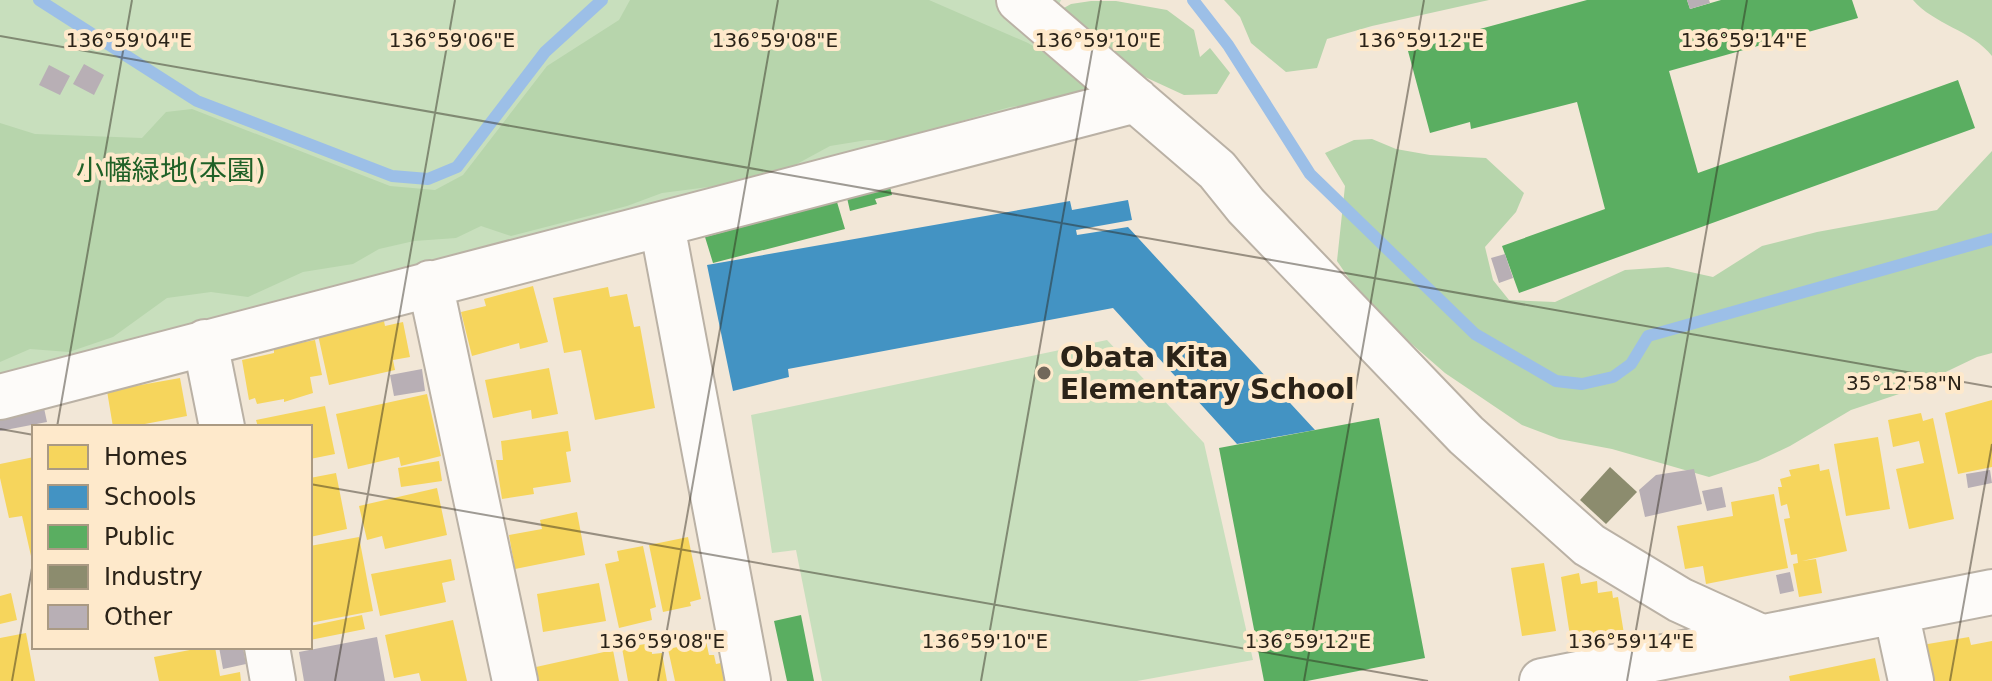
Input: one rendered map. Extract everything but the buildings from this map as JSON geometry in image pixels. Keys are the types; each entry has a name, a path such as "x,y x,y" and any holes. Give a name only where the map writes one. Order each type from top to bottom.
{"street":[{"path":"1019,0 1217,170 1246,206 1466,435 1589,545 1680,600 1759,636"},
{"path":"0,397 1136,100"},
{"path":"662,225 748,681"},
{"path":"430,283 515,681"},
{"path":"205,342 222,425"},
{"path":"1542,681 1650,670 1759,636 1992,592"},
{"path":"1896,612 1911,681"},
{"path":"267,649 273,681"}],"green space":[{"name":"小幡緑地(本園)","path":"0,0 1061,0 1055,13 1103,103 0,390"},
{"path":"630,0 929,0 1028,43 1069,68 1103,103 1044,103 1010,107 947,125 924,140 867,140 830,146 795,165 755,181 662,193 627,206 511,236 481,226 456,238 414,241 379,249 353,264 303,272 248,297 211,292 167,298 113,337 69,352 30,349 0,362 0,123 35,134 142,138 166,112 192,109 390,186 435,190 463,175 547,66 619,20"},
{"path":"1224,0 1489,0 1327,39 1317,68 1286,72 1251,43 1240,17"},
{"path":"1913,0 1992,0 1992,56 1984,47 1931,15"},
{"path":"1116,1 1167,10 1194,30 1200,57 1210,48 1230,73 1217,94 1184,95 1145,77 1055,13 1071,4"},
{"path":"1372,139 1396,149 1430,155 1486,158 1524,193 1516,212 1485,247 1493,280 1509,300 1555,302 1625,270 1668,267 1713,277 1762,246 1817,232 1937,210 1992,151 1992,353 1977,357 1902,393 1851,410 1758,461 1709,477 1612,449 1559,439 1522,425 1445,373 1367,305 1337,261 1345,186 1325,153 1354,140"},
{"path":"1107,340 1204,443 1253,660 1137,681 822,681 796,550 772,553 751,415"}],"waterway":[{"path":"39,0 197,101 392,176 428,179 457,167 545,52 602,0"},
{"path":"1193,0 1228,45 1310,174 1475,334 1556,381 1582,384 1613,377 1631,364 1648,336 1992,239"}],"place":[{"name":"Obata Kita Elementary School","path":"1044,373"}]}
